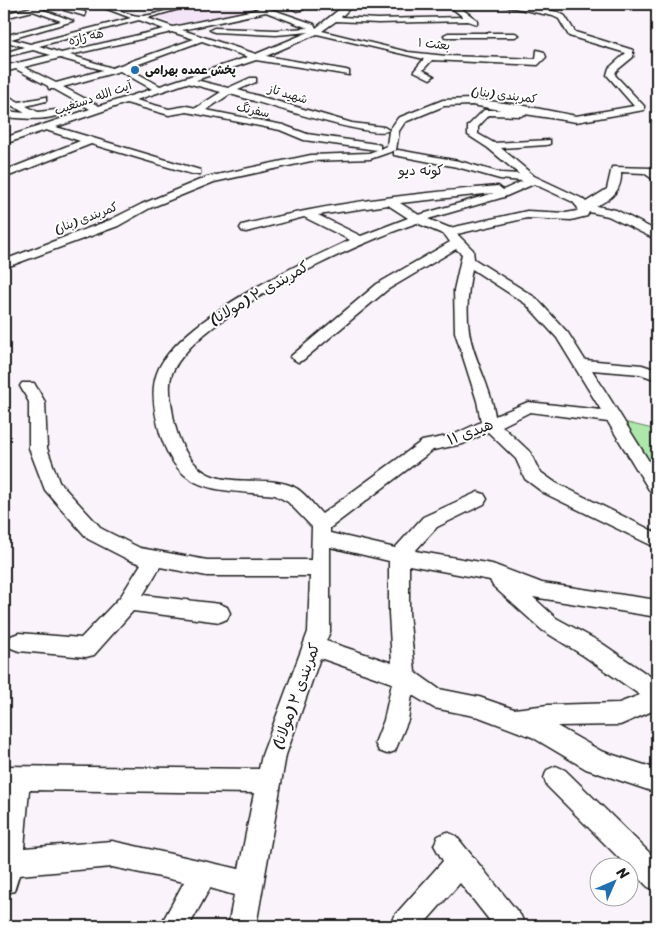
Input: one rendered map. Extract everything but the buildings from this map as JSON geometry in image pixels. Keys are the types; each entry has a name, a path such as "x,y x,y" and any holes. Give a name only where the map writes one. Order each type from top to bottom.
{"street":[{"path":"4,16 55,4"},
{"path":"97,4 256,57 346,73"},
{"path":"165,4 174,8"},
{"path":"4,54 90,29 192,4"},
{"path":"251,4 319,30"},
{"name":"آیت الله دستغیب","path":"4,141 256,57 319,30 336,18 350,4"},
{"path":"451,4 468,19 479,25"},
{"name":"کمربندی (بنار)","path":"4,264 114,223 155,202 211,179 311,158 370,156 392,148 394,131 401,120 444,103 472,102 576,119 641,108 611,75 612,70 630,55 630,52 572,34 562,18 555,14 498,4"},
{"path":"4,5 21,12"},
{"path":"114,9 131,6"},
{"path":"34,9 90,29"},
{"path":"174,30 266,10"},
{"path":"60,17 79,11"},
{"path":"270,22 288,18"},
{"path":"336,18 378,22 468,19"},
{"path":"4,38 69,21"},
{"path":"441,58 446,47 448,35 442,21"},
{"path":"234,29 261,24"},
{"path":"448,35 517,39 509,24"},
{"path":"174,30 234,29 255,32 319,30 381,38"},
{"name":"هه ژاره","path":"4,68 174,30"},
{"name":"بعثت ۱","path":"319,30 400,52 430,57 538,62 542,57 540,52"},
{"path":"4,38 111,70"},
{"path":"52,87 111,70 119,63 134,63 201,39"},
{"path":"85,49 102,54"},
{"path":"430,57 418,71 430,76"},
{"path":"119,63 159,89"},
{"path":"17,66 52,87 97,110"},
{"name":"شهید تاز","path":"186,80 351,126 384,130"},
{"path":"197,111 229,91 253,80"},
{"path":"184,92 202,84"},
{"path":"16,105 43,98"},
{"path":"5,99 34,114"},
{"name":"سفرنگ","path":"125,100 169,112 187,109 282,128 304,137 376,147"},
{"path":"521,111 487,112 473,126 472,134 492,146 524,183"},
{"path":"4,114 29,116 56,113"},
{"path":"45,127 196,172"},
{"path":"4,174 91,140"},
{"path":"492,146 546,142"},
{"path":"398,153 459,164 524,183 577,200 584,207 612,213 657,236"},
{"path":"298,357 382,287 453,238 537,214 572,217 582,213 584,207 608,197 613,188 616,169 646,170 657,179"},
{"path":"246,228 306,213 524,183"},
{"name":"کمربندی ۲ (مولانا)","path":"242,926 274,755 315,647 318,632 321,531 287,492 213,482 192,472 171,443 167,432 162,383 166,371 178,352 212,319 290,274 360,240 417,219 498,197 524,183"},
{"path":"390,201 417,219 453,238 469,253 461,290 462,332 485,401 487,419 524,456 531,475 550,488 657,541"},
{"path":"306,213 360,240"},
{"path":"467,260 531,301 563,336 657,488"},
{"path":"579,364 642,370 657,375"},
{"path":"28,386 37,402 36,429 38,448 54,490 95,534 136,555 207,568 320,568"},
{"name":"هیدی ۱۱","path":"321,531 428,445 457,440 528,407 612,417"},
{"path":"387,743 396,720 404,677 399,612 400,556 430,522 478,499"},
{"path":"321,531 400,556 492,572 540,591 657,608"},
{"path":"19,642 86,648 128,602 155,558"},
{"path":"492,572 548,624 592,649 631,678 657,693"},
{"path":"128,602 220,613"},
{"path":"315,647 404,677 434,698 479,707 540,730 595,761 657,782"},
{"path":"513,720 548,716 620,714 657,698"},
{"path":"251,886 204,873 112,854 6,872 11,778 268,781"},
{"path":"556,778 657,878"},
{"path":"404,926 454,853 511,926"},
{"path":"174,926 204,873"}],"shaded area":[{"path":"198,4 247,4 263,10 180,27 150,14"}],"green space":[{"path":"615,420 657,430 657,483"}],"place":[{"name":"پخش عمده بهرامی","path":"135,70"}],"district":[{"name":"کونه دیو","path":"421,170"}]}
